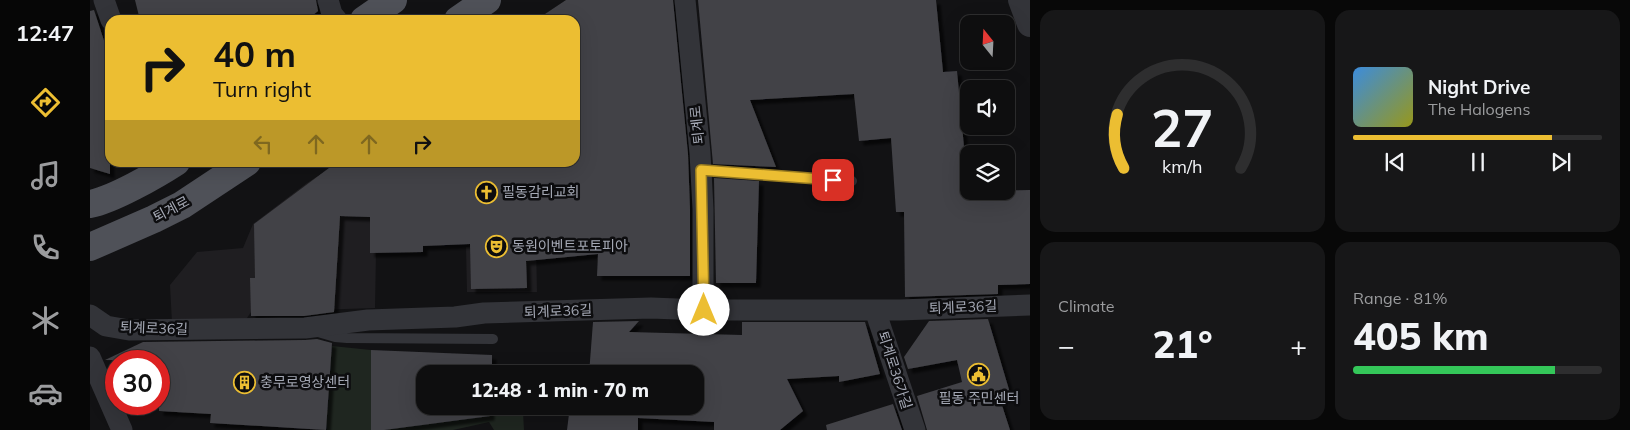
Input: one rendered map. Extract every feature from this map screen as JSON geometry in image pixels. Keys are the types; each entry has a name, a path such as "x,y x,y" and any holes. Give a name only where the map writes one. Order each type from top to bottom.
{"main road":[{"path":"371,15 393,0"},
{"path":"465,15 487,0"},
{"path":"90,204 126,189 167,167"},
{"name":"퇴계로","path":"90,247 182,205 239,167"}],"street":[{"path":"104,0 109,15"},
{"path":"328,0 333,15"},
{"name":"퇴계로","path":"685,0 701,170 704,310"},
{"path":"1021,0 1030,24"},
{"name":"퇴계로36길","path":"90,315 106,326 129,330 305,328 368,320 455,317 484,313 652,308 704,310 875,310 1030,305"},
{"name":"퇴계로36가길","path":"875,310 916,430"},
{"path":"90,358 122,430"}],"lane":[{"path":"701,170 852,181"},
{"path":"305,328 335,337 347,338 493,339"}],"shaded area":[{"path":"326,171 423,246 376,253 375,308 251,312 245,321 172,323 170,285 197,252 243,248 253,224"},
{"path":"536,243 537,292 467,292 466,247"},
{"path":"332,346 371,350 371,430 326,430"},
{"path":"523,415 524,430 494,430 489,422 453,430 384,430 490,416"}],"building":[{"path":"135,0 316,0 318,11 313,15 139,15"},
{"path":"566,0 673,0 688,154 690,276 597,276 598,254 526,261 527,288 471,289 470,244 423,246 423,252 370,253 370,217 340,216 334,312 304,316 251,316 250,278 255,278 254,224 330,167 580,167 580,15 544,15"},
{"path":"698,0 936,0 943,72 957,71 960,135 963,135 964,145 960,145 960,200 1015,200 1015,190 1030,190 1030,284 998,285 998,294 905,297 904,212 896,212 891,138 859,141 854,94 750,100 776,167 713,164"},
{"path":"94,10 105,44 105,167 110,167 110,174 90,168 90,11"},
{"path":"714,178 759,181 756,283 716,283"},
{"path":"988,319 1010,393 999,396 1010,430 927,430 917,396 962,382 957,360 908,369 904,357 929,321"},
{"path":"639,321 629,332 742,335 742,322 865,322 880,374 839,382 839,376 787,379 803,411 780,430 714,430 714,422 638,418 638,430 567,430 569,415 704,415 704,365 590,365 593,322"},
{"name":"충무로영상센터","path":"317,339 332,343 326,430 210,423 211,414 170,412 170,350 126,350 143,342"},
{"path":"371,350 492,355 492,365 416,365 416,415 490,416 384,430 371,430"},
{"path":"893,404 902,430 827,430 826,425"}],"place":[{"name":"필동감리교회","path":"486,192"},
{"name":"동원이벤트포토피아","path":"496,246"},
{"name":"필동 주민센터","path":"979,375"},
{"name":"충무로영상센터","path":"244,382"}],"route":[{"path":"704,310 701,170 833,180"}]}
